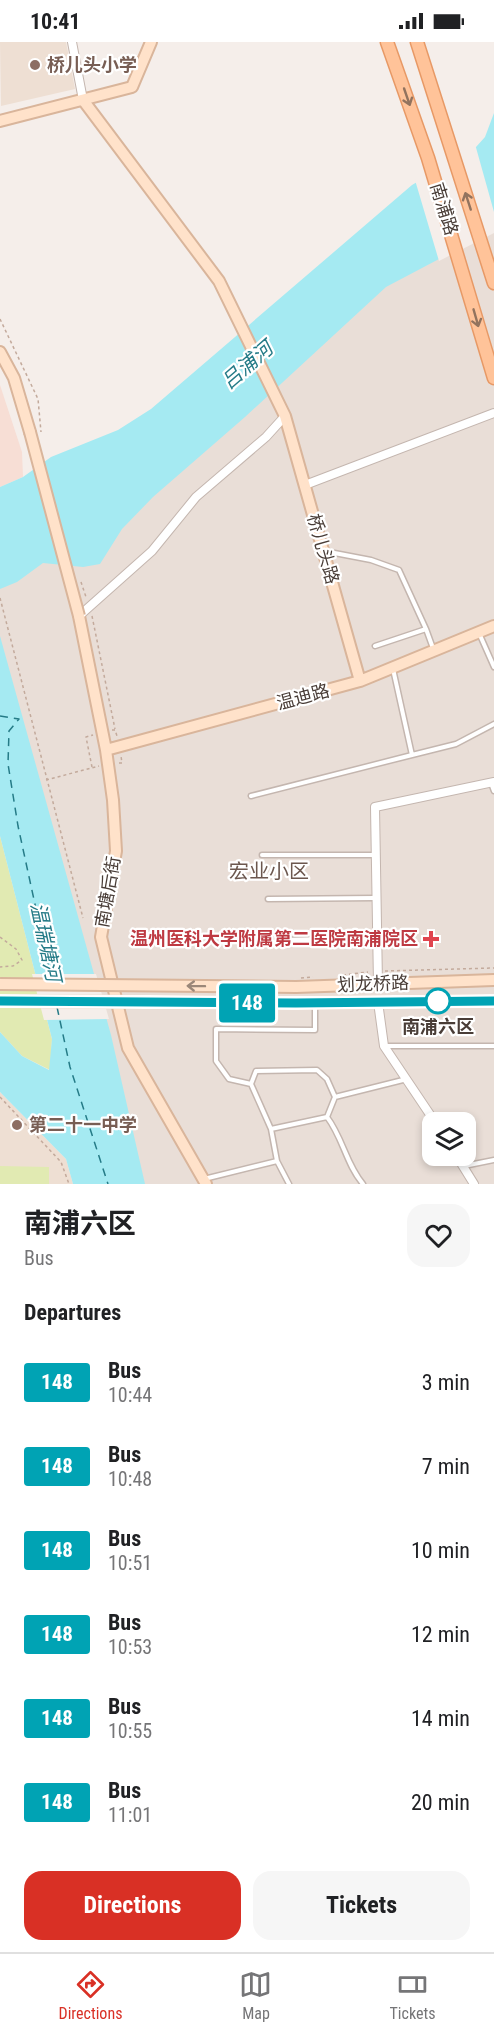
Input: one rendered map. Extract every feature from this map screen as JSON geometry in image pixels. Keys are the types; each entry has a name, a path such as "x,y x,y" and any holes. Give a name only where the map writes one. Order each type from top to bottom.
{"main road":[{"name":"南浦路","path":"387,42 428,158 494,378"},
{"name":"南浦路","path":"417,42 494,283"}],"street":[{"path":"72,42 83,100"},
{"path":"0,121 132,87 151,42"},
{"name":"桥儿头路","path":"83,100 219,281 285,416 360,681"},
{"name":"南塘后街","path":"0,352 14,378 79,615 109,765 116,851 101,937 128,1048 204,1181"},
{"path":"305,485 494,413"},
{"path":"79,615 152,550 196,497 267,437 285,416"},
{"name":"温迪路","path":"106,750 360,681 494,626"},
{"path":"378,984 375,807 492,782"},
{"name":"划龙桥路","path":"0,984 296,987 494,980"},
{"name":"划龙桥路","path":"0,1001 315,1003 494,1001"},
{"path":"378,1002 384,1046 428,1112"},
{"path":"463,1166 474,1184"}],"lane":[{"path":"323,551 371,560 399,570 434,652"},
{"path":"375,646 426,629"},
{"path":"479,633 494,667"},
{"path":"393,668 412,755"},
{"path":"250,796 456,744 494,724"},
{"path":"492,782 494,791"},
{"path":"262,855 376,855"},
{"path":"268,899 377,898"},
{"path":"280,940 377,938"},
{"path":"251,1084 229,1079 216,1061 216,1029 315,1030 315,1003"},
{"path":"384,1046 494,1046"},
{"path":"289,1184 277,1161 271,1129 251,1084 256,1071 316,1070 327,1080 335,1097 327,1117"},
{"path":"335,1097 407,1079"},
{"path":"271,1129 327,1117"},
{"path":"327,1117 338,1131 352,1171 363,1184"},
{"path":"476,1163 494,1160"},
{"path":"204,1181 277,1161"}],"path":[{"path":"46,780 92,767 122,763 89,605 81,580"},
{"path":"0,598 83,918"},
{"path":"92,767 86,737 115,730"},
{"path":"0,937 16,949 22,960 13,966 0,967"},
{"path":"342,975 378,971 494,968"},
{"path":"313,977 322,976"},
{"path":"0,1097 55,1154 61,1162 69,1184"}],"shaded area":[{"name":"桥儿头小学","path":"0,42 66,42 75,89 1,106"},
{"path":"494,156 494,1184 110,1184 0,709 0,562"},
{"path":"0,385 22,452 23,477 0,487"},
{"name":"第二十一中学","path":"0,1092 66,1159 73,1184 0,1184"}],"green space":[{"path":"0,836 52,1039 50,1070 22,1056 0,1032"},
{"path":"0,1166 49,1167 49,1184 0,1184"}],"water":[{"name":"吕浦河","path":"494,113 494,230 386,287 245,417 153,497 122,529 100,564 83,567 43,563 17,582 0,589 0,487 23,477 51,457 118,430 151,409 412,185 476,147 485,137"},
{"name":"温瑞塘河","path":"0,636 111,1035 145,1184 73,1184 66,1159 0,1092 0,1032 22,1056 49,1070 52,1039 0,836"}],"pier":[{"path":"475,144 494,212 494,233 439,261 415,180"},
{"path":"32,974 96,974 109,1019 44,1020"}],"ferry route":[{"path":"0,716 19,719 9,731 8,764 18,826 51,978"},
{"path":"57,1007 70,1067 108,1184"}],"bus line":[{"name":"148","path":"0,1001 296,1003 494,1001"}],"place":[{"name":"桥儿头小学","path":"35,65"},
{"name":"温州医科大学附属第二医院南浦院区","path":"431,939"},
{"name":"南浦六区","path":"438,1001"},
{"name":"第二十一中学","path":"17,1125"}],"district":[{"name":"宏业小区","path":"269,871"}]}
